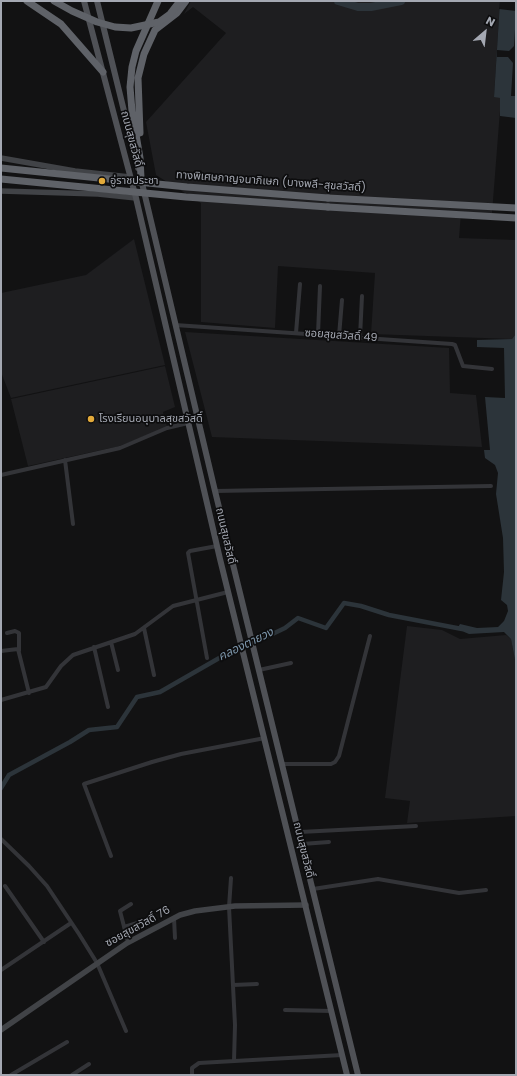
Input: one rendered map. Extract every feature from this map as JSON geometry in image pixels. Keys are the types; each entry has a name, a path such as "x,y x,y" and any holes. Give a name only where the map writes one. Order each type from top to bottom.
{"highway":[{"path":"27,1 61,24 103,72"},
{"path":"54,1 96,22 115,27 131,28 159,22 170,14 180,1"},
{"path":"140,158 132,111 130,88 131,74 136,52 158,1"},
{"path":"141,178 138,78 142,58 155,30 177,13 186,1"},
{"name":"ทางพิเศษกาญจนาภิเษก (บางพลี-สุขสวัสดิ์)","path":"1,168 187,187 516,208"},
{"name":"ทางพิเศษกาญจนาภิเษก (บางพลี-สุขสวัสดิ์)","path":"1,179 186,197 516,218"}],"main road":[{"name":"ถนนสุขสวัสดิ์","path":"84,1 136,198 228,592 347,1075"},
{"name":"ถนนสุขสวัสดิ์","path":"97,1 358,1075"},
{"path":"130,177 141,178"},
{"path":"228,592 239,589"}],"street":[{"path":"1,158 75,171 130,177"},
{"path":"1,191 98,194 136,198"},
{"path":"296,333 300,284"},
{"path":"318,334 320,286"},
{"path":"360,337 362,296"},
{"path":"339,336 342,300"},
{"name":"ซอยสุขสวัสดิ์ 49","path":"175,325 452,344 455,345 463,366 492,369"},
{"path":"1,475 120,448 167,428 188,423"},
{"path":"65,460 73,524"},
{"path":"215,491 491,486"},
{"path":"206,658 188,553 190,551 217,546"},
{"path":"1,700 29,693 49,684 61,666 73,656 94,647 134,634 173,606 228,592"},
{"path":"144,628 154,676"},
{"path":"7,633 15,631 19,633 19,651 29,693"},
{"path":"282,764 331,764 335,762 338,756 370,636"},
{"path":"111,642 118,670"},
{"path":"94,647 108,707"},
{"path":"1,651 16,649 19,651"},
{"path":"259,670 291,663"},
{"path":"111,856 84,784 174,756 265,738"},
{"path":"300,832 416,826"},
{"path":"1,839 47,886 97,963 126,1031"},
{"path":"302,844 329,842"},
{"path":"231,878 229,907 235,1031 234,1061"},
{"path":"313,889 378,879 459,894 486,890"},
{"path":"5,886 44,942"},
{"path":"128,942 120,911 131,904"},
{"name":"ซอยสุขสวัสดิ์ 76","path":"1,1030 128,942 174,918 195,911 259,904 306,905"},
{"path":"174,918 175,938"},
{"path":"124,927 144,921"},
{"path":"1,970 71,923"},
{"path":"233,985 257,984"},
{"path":"285,1010 332,1011"},
{"path":"11,1075 67,1042"},
{"path":"192,1075 192,1068 196,1064 342,1055"},
{"path":"72,1075 89,1064"}],"shaded area":[{"path":"191,1 500,1 494,96 501,98 492,213 461,213 459,238 516,240 515,335 512,339 371,334 375,273 278,266 275,328 201,322 201,203 156,175 146,122 226,33 193,7 184,14"},
{"path":"500,1 516,1 516,118 500,116 500,98 494,97"},
{"path":"134,239 165,365 11,398 1,372 1,293 86,275"},
{"path":"516,283 516,665 511,639 504,632 469,634 457,629 460,624 477,628 498,627 504,621 508,611 507,605 501,600 504,572 503,538 496,494 498,473 495,465 485,458 484,450 490,450 485,397 505,398 504,348 477,347 477,340 512,339 515,335"},
{"path":"185,332 449,348 450,393 476,395 482,447 212,437"},
{"name":"โรงเรียนอนุบาลสุขสวัสดิ์","path":"165,366 175,407 163,412 167,427 120,446 28,466 11,399"},
{"path":"407,626 442,630 460,639 506,635 511,639 516,665 516,816 407,823 410,801 385,798"}],"pier":[{"path":"500,1 516,1 516,11 499,9"},
{"path":"516,13 516,96 511,96 513,63 508,57 497,57 497,50 509,51 514,46"}],"waterway":[{"path":"338,1 358,7 371,7 401,1"},
{"name":"คลองตายวง","path":"1,788 9,775 89,730 117,727 137,697 160,692 221,657 285,628 298,618 326,628 344,603 361,606 389,615 462,629"}],"place":[{"name":"อู่ราชประชา","path":"102,181"},
{"name":"โรงเรียนอนุบาลสุขสวัสดิ์","path":"91,419"}]}
